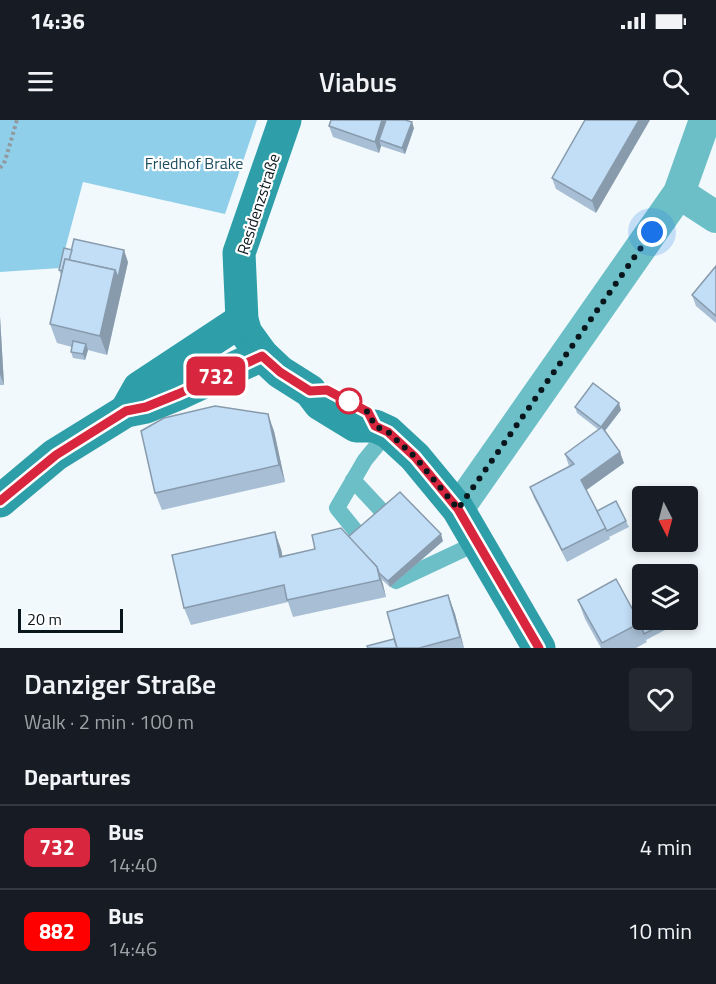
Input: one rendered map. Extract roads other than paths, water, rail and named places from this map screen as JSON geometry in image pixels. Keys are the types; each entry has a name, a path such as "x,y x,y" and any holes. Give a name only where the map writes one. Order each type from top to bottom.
{"main road":[{"name":"Residenzstraße","path":"242,320 239,253 285,120"},
{"path":"126,411 139,388 242,320 246,333 262,356 280,372 310,391 320,404 356,426 381,429 415,457 458,509 539,648"},
{"path":"0,501 56,455 126,411 146,407 262,356"}],"street":[{"path":"458,509 679,193 705,120"},
{"path":"679,193 716,217"}],"lane":[{"path":"381,429 338,508 396,581 479,542"},
{"path":"353,480 432,564"}],"park label":[{"name":"Friedhof Brake","path":"194,163"}]}
